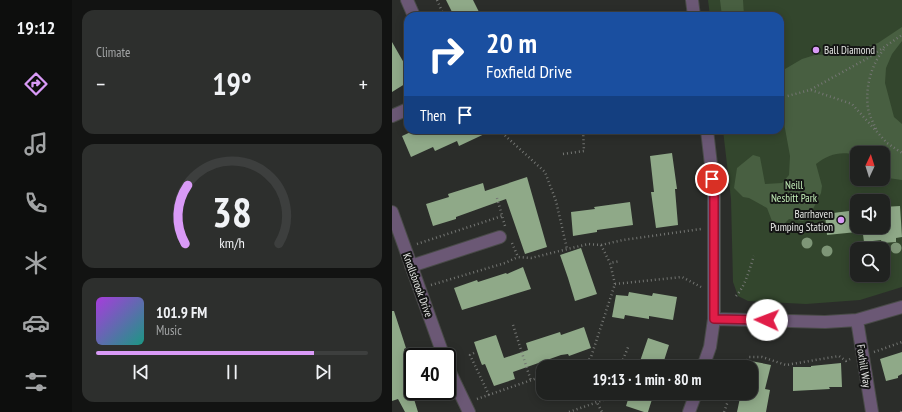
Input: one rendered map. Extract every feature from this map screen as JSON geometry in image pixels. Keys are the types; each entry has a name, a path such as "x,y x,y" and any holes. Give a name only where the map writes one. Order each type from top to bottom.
{"street":[{"path":"407,0 412,12"},
{"path":"692,0 694,12"},
{"path":"392,116 404,111"},
{"path":"706,360 710,347 714,319 714,190 707,134"},
{"name":"Knollsbrook Drive","path":"392,212 441,348"},
{"path":"411,266 504,236"},
{"path":"714,319 825,322 857,320 902,307"},
{"name":"Foxhill Way","path":"857,320 872,412"},
{"path":"456,385 467,408"},
{"path":"689,412 693,400"}],"path":[{"path":"437,0 442,12"},
{"path":"784,97 810,90 868,58 902,35"},
{"path":"876,131 868,109 867,91 871,73 880,54 887,45"},
{"path":"810,90 852,104 887,143 902,153"},
{"path":"503,134 545,172 556,201 567,249"},
{"path":"563,154 584,151 583,134"},
{"path":"497,198 502,216 504,236 518,257"},
{"path":"405,248 502,216"},
{"path":"419,289 504,263 518,257 532,258 588,244 601,245 623,240 704,229"},
{"path":"589,360 615,284 610,263 601,245"},
{"path":"736,296 744,286 754,256"},
{"path":"610,263 620,261"},
{"path":"615,284 682,277 702,287"},
{"path":"513,325 531,380"},
{"path":"747,360 749,357 762,357 786,365 839,356 846,361 902,342"},
{"path":"623,360 629,345"},
{"path":"474,353 470,355 489,395"},
{"path":"467,408 489,395 536,378"},
{"path":"596,400 602,412"},
{"path":"569,412 604,400"},
{"path":"724,412 728,400"}],"green space":[{"name":"Neill Nesbitt Park","path":"708,0 902,0 902,287 860,300 806,304 748,301 738,296 733,282 731,199 723,134 784,134 784,12 710,12"},
{"path":"720,0 743,0 744,12 722,12"},
{"path":"902,27 902,41 892,54 886,68 885,83 894,117 902,124 902,180 890,178 890,146 850,146 850,154 835,154 816,164 822,186 821,193 809,217 803,221 789,219 784,224 772,221 767,208 749,198 743,197 734,188 737,168 753,155 760,157 765,184 782,183 789,175 790,156 784,123 784,70 802,59 815,55 843,54 878,43"}],"building":[{"path":"446,0 473,0 479,12 452,12"},
{"path":"392,42 404,63 404,84 392,92"},
{"path":"406,134 484,134 459,146 457,141 435,151 433,147 411,157 402,136"},
{"path":"672,153 677,189 675,189 678,225 656,228 651,192 654,192 650,156"},
{"path":"527,177 547,247 525,254 506,199 456,217 456,219 433,226 426,204 449,197 448,194 483,183 485,191"},
{"path":"630,202 633,225 597,230 597,232 573,236 571,212"},
{"path":"900,206 902,237 896,238 896,242 882,242 881,240 864,242 863,234 890,234 890,207"},
{"path":"850,211 850,233 827,235 825,214"},
{"path":"581,248 597,294 575,301 560,255"},
{"path":"523,267 531,289 462,310 454,288 477,280 478,282 506,273 507,274"},
{"path":"629,292 652,296 653,293 677,297 673,320 649,316 649,319 625,315 624,319 612,317 616,295 628,296"},
{"path":"392,311 394,311 406,348 404,348 404,400 414,400 418,412 405,412 398,399 392,401"},
{"path":"584,327 591,348 569,356 568,354 547,360 536,360 536,364 513,372 515,379 494,386 485,364 482,365 474,342 496,335 504,358 528,350 526,343 560,332 561,335"},
{"path":"648,338 669,345 664,360 640,360"},
{"path":"902,352 902,374 898,376 898,378 886,381 880,359"},
{"path":"758,362 771,365 765,389 770,390 766,412 737,412 740,400 758,400"},
{"path":"841,363 842,387 793,391 793,367 811,367"},
{"path":"628,400 652,400 648,412 626,406"}],"place":[{"name":"Ball Diamond","path":"816,50"},
{"name":"Barrhaven Pumping Station","path":"841,220"}],"route":[{"path":"712,179 714,190 714,319 767,320"}]}
